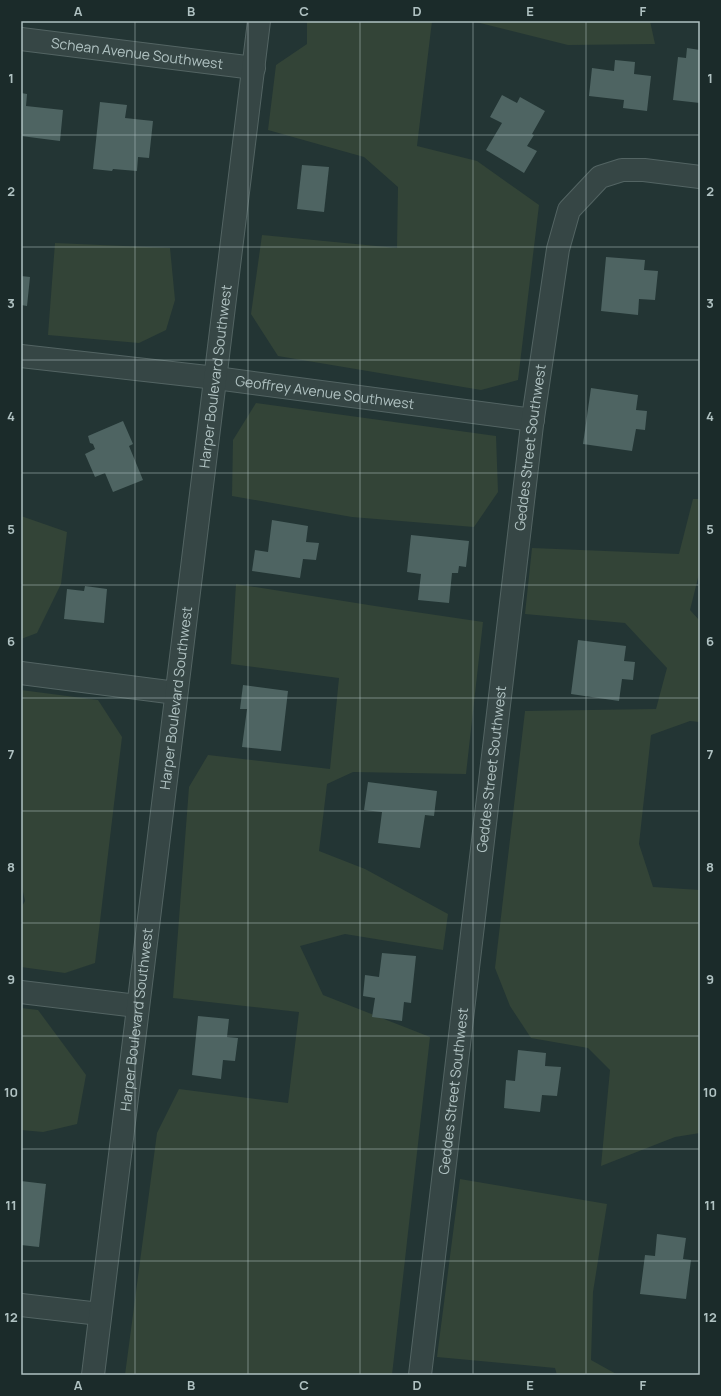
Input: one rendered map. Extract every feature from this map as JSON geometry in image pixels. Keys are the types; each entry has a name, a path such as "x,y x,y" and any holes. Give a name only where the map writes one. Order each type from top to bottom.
{"street":[{"name":"Harper Boulevard Southwest","path":"93,1375 259,21"},
{"name":"Schean Avenue Southwest","path":"21,39 254,68"},
{"name":"Geddes Street Southwest","path":"420,1375 533,420 558,249 569,210 600,177 622,170 644,170 700,177"},
{"name":"Geoffrey Avenue Southwest","path":"21,356 216,378 533,420"},
{"path":"21,672 176,693"},
{"path":"21,992 138,1006"},
{"path":"21,1305 100,1314"}],"green space":[{"path":"307,21 432,21 417,146 477,161 539,205 518,380 481,390 278,356 251,314 262,235 397,248 398,187 364,157 268,130 276,65 307,44"},
{"path":"472,21 650,21 655,44 568,45"},
{"path":"55,243 170,248 175,300 166,330 139,343 48,335"},
{"path":"256,403 496,436 498,492 474,527 352,517 232,496 233,440"},
{"path":"693,499 700,499 700,570 690,610 700,621 700,722 690,721 651,735 639,844 653,887 700,890 700,1133 675,1137 601,1166 610,1070 588,1048 531,1038 510,1006 495,968 525,711 656,709 667,668 625,623 525,614 532,548 679,554"},
{"path":"21,516 67,532 61,584 37,633 21,639"},
{"path":"236,584 483,622 466,774 353,772 327,784 319,851 365,869 448,914 443,950 345,934 300,946 323,995 430,1037 392,1375 125,1375 157,1133 179,1089 288,1103 299,1012 173,998 189,787 208,755 330,769 339,678 231,664"},
{"path":"21,690 98,700 122,737 95,963 65,973 21,967 21,908 25,901 21,883"},
{"path":"21,1008 38,1010 86,1075 77,1124 43,1132 21,1130"},
{"path":"460,1179 607,1204 593,1292 591,1360 618,1375 557,1375 555,1368 437,1357"}],"building":[{"path":"687,48 700,50 700,103 673,100 678,57 686,58"},
{"path":"615,60 635,62 634,74 651,76 647,111 623,108 624,100 589,96 592,68 614,71"},
{"path":"21,93 27,94 26,106 63,110 60,141 21,136"},
{"path":"502,95 517,103 520,97 545,111 527,146 537,151 524,173 486,150 502,123 490,117"},
{"path":"100,102 127,105 125,118 153,121 149,158 138,157 137,171 93,169"},
{"path":"302,165 329,167 324,212 297,209"},
{"path":"606,257 645,260 644,270 658,271 655,300 639,299 638,315 601,311"},
{"path":"21,276 30,277 27,306 21,305"},
{"path":"591,388 638,395 636,410 647,411 645,430 636,429 632,451 583,444"},
{"path":"123,421 133,444 129,446 143,480 113,492 105,473 95,477 85,454 95,449 93,444 90,443 88,436"},
{"path":"272,520 308,526 306,542 319,543 316,560 303,559 300,578 252,571 255,550 268,552"},
{"path":"411,535 469,541 466,567 459,566 458,573 452,573 449,603 418,600 421,574 407,572"},
{"path":"85,586 107,589 104,623 64,619 67,589 84,591"},
{"path":"578,640 626,646 624,661 635,662 633,680 622,679 619,701 571,694"},
{"path":"243,685 288,691 281,751 242,747 247,709 240,709"},
{"path":"368,782 437,791 434,816 425,815 420,848 378,843 382,812 364,810"},
{"path":"382,953 416,956 411,1003 404,1002 402,1021 372,1017 375,998 363,996 365,975 379,977"},
{"path":"198,1016 229,1019 227,1037 238,1038 235,1061 223,1060 221,1079 192,1075"},
{"path":"518,1050 546,1053 545,1066 561,1067 557,1096 542,1095 540,1112 504,1108 506,1080 515,1081"},
{"path":"21,1181 46,1184 39,1247 21,1245"},
{"path":"657,1234 686,1238 683,1259 691,1260 686,1299 640,1294 645,1255 655,1256"}]}
